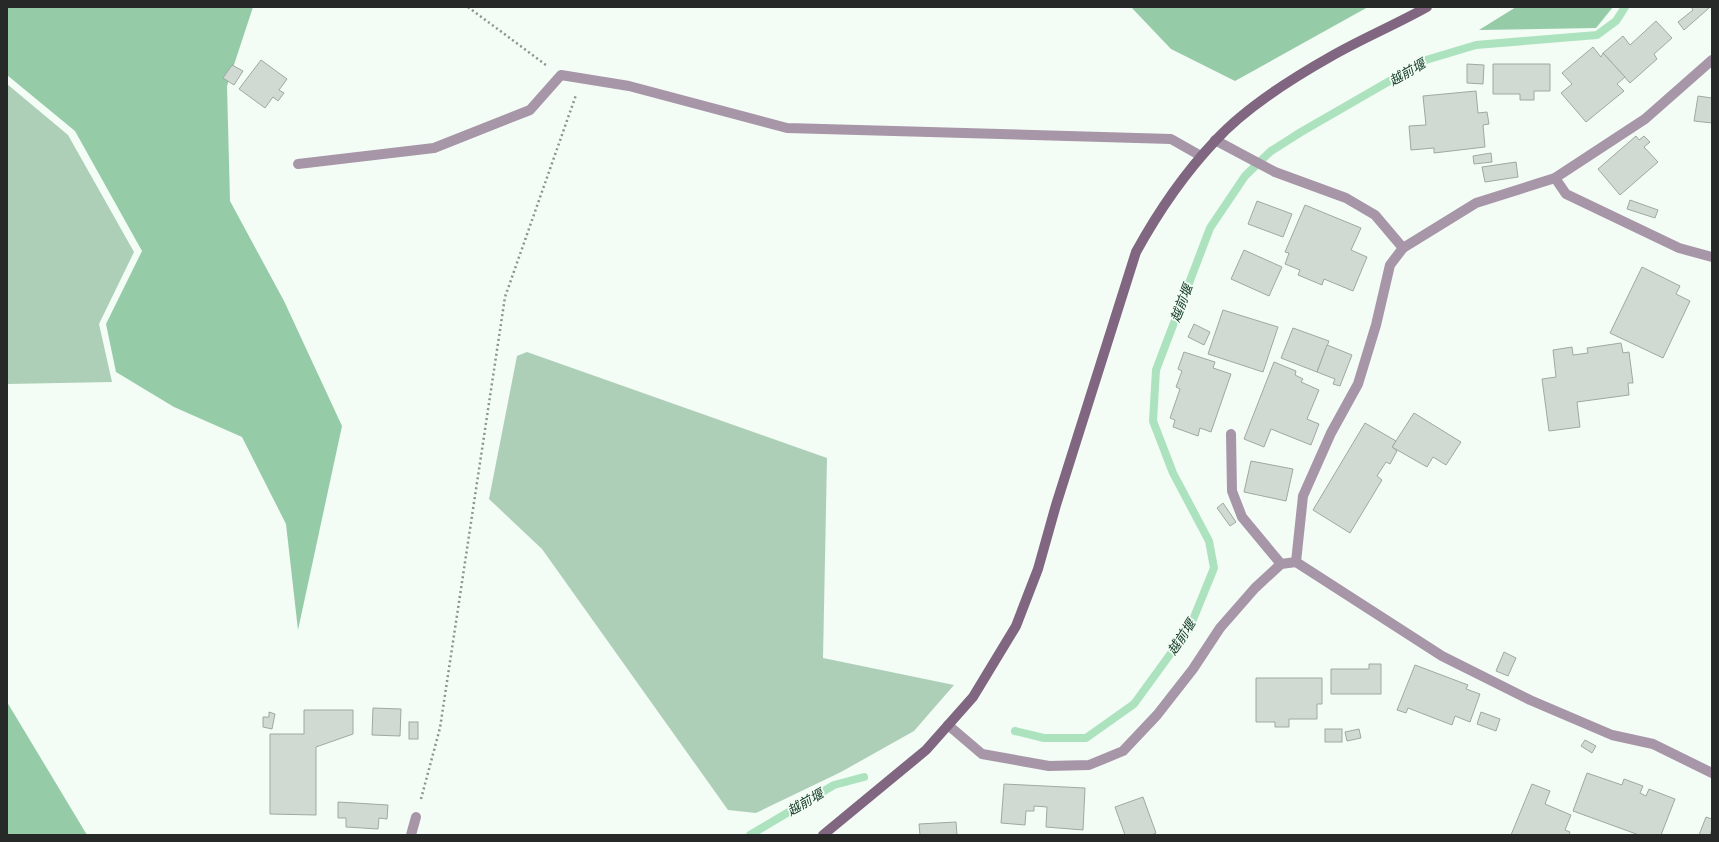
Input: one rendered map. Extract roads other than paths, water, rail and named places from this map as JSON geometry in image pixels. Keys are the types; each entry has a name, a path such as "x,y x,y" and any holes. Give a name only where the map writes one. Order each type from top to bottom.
{"street":[{"path":"823,835 926,750 973,697 1016,626 1038,569 1058,498 1136,252 1157,214 1185,175 1215,140 1246,113 1279,89 1330,57 1427,7"},
{"path":"1296,562 1303,496 1330,433 1358,384 1376,325 1390,265 1403,248 1476,203 1555,178 1645,119 1712,60"},
{"path":"298,164 434,148 530,110 561,75 582,77 629,86 787,128 1171,139 1201,156"},
{"path":"1215,140 1275,172 1346,198 1375,215 1403,248"},
{"path":"1555,178 1566,194 1605,214 1679,248 1712,258"},
{"path":"1231,434 1232,491 1242,517 1281,564"},
{"path":"948,725 982,754 1049,766 1089,765 1123,751 1157,715 1193,669 1220,628 1255,588 1281,564 1296,562 1449,659 1530,700 1612,735 1653,744 1712,773"},
{"path":"411,835 416,817"}],"waterway":[{"name":"越前堰","path":"1015,731 1044,738 1086,738 1134,704 1190,627 1214,568 1209,541 1173,473 1153,421 1156,370 1210,228 1245,176 1271,151 1426,60 1476,45 1597,35 1616,21 1625,7"},
{"name":"越前堰","path":"750,835 834,785 864,777"}]}
